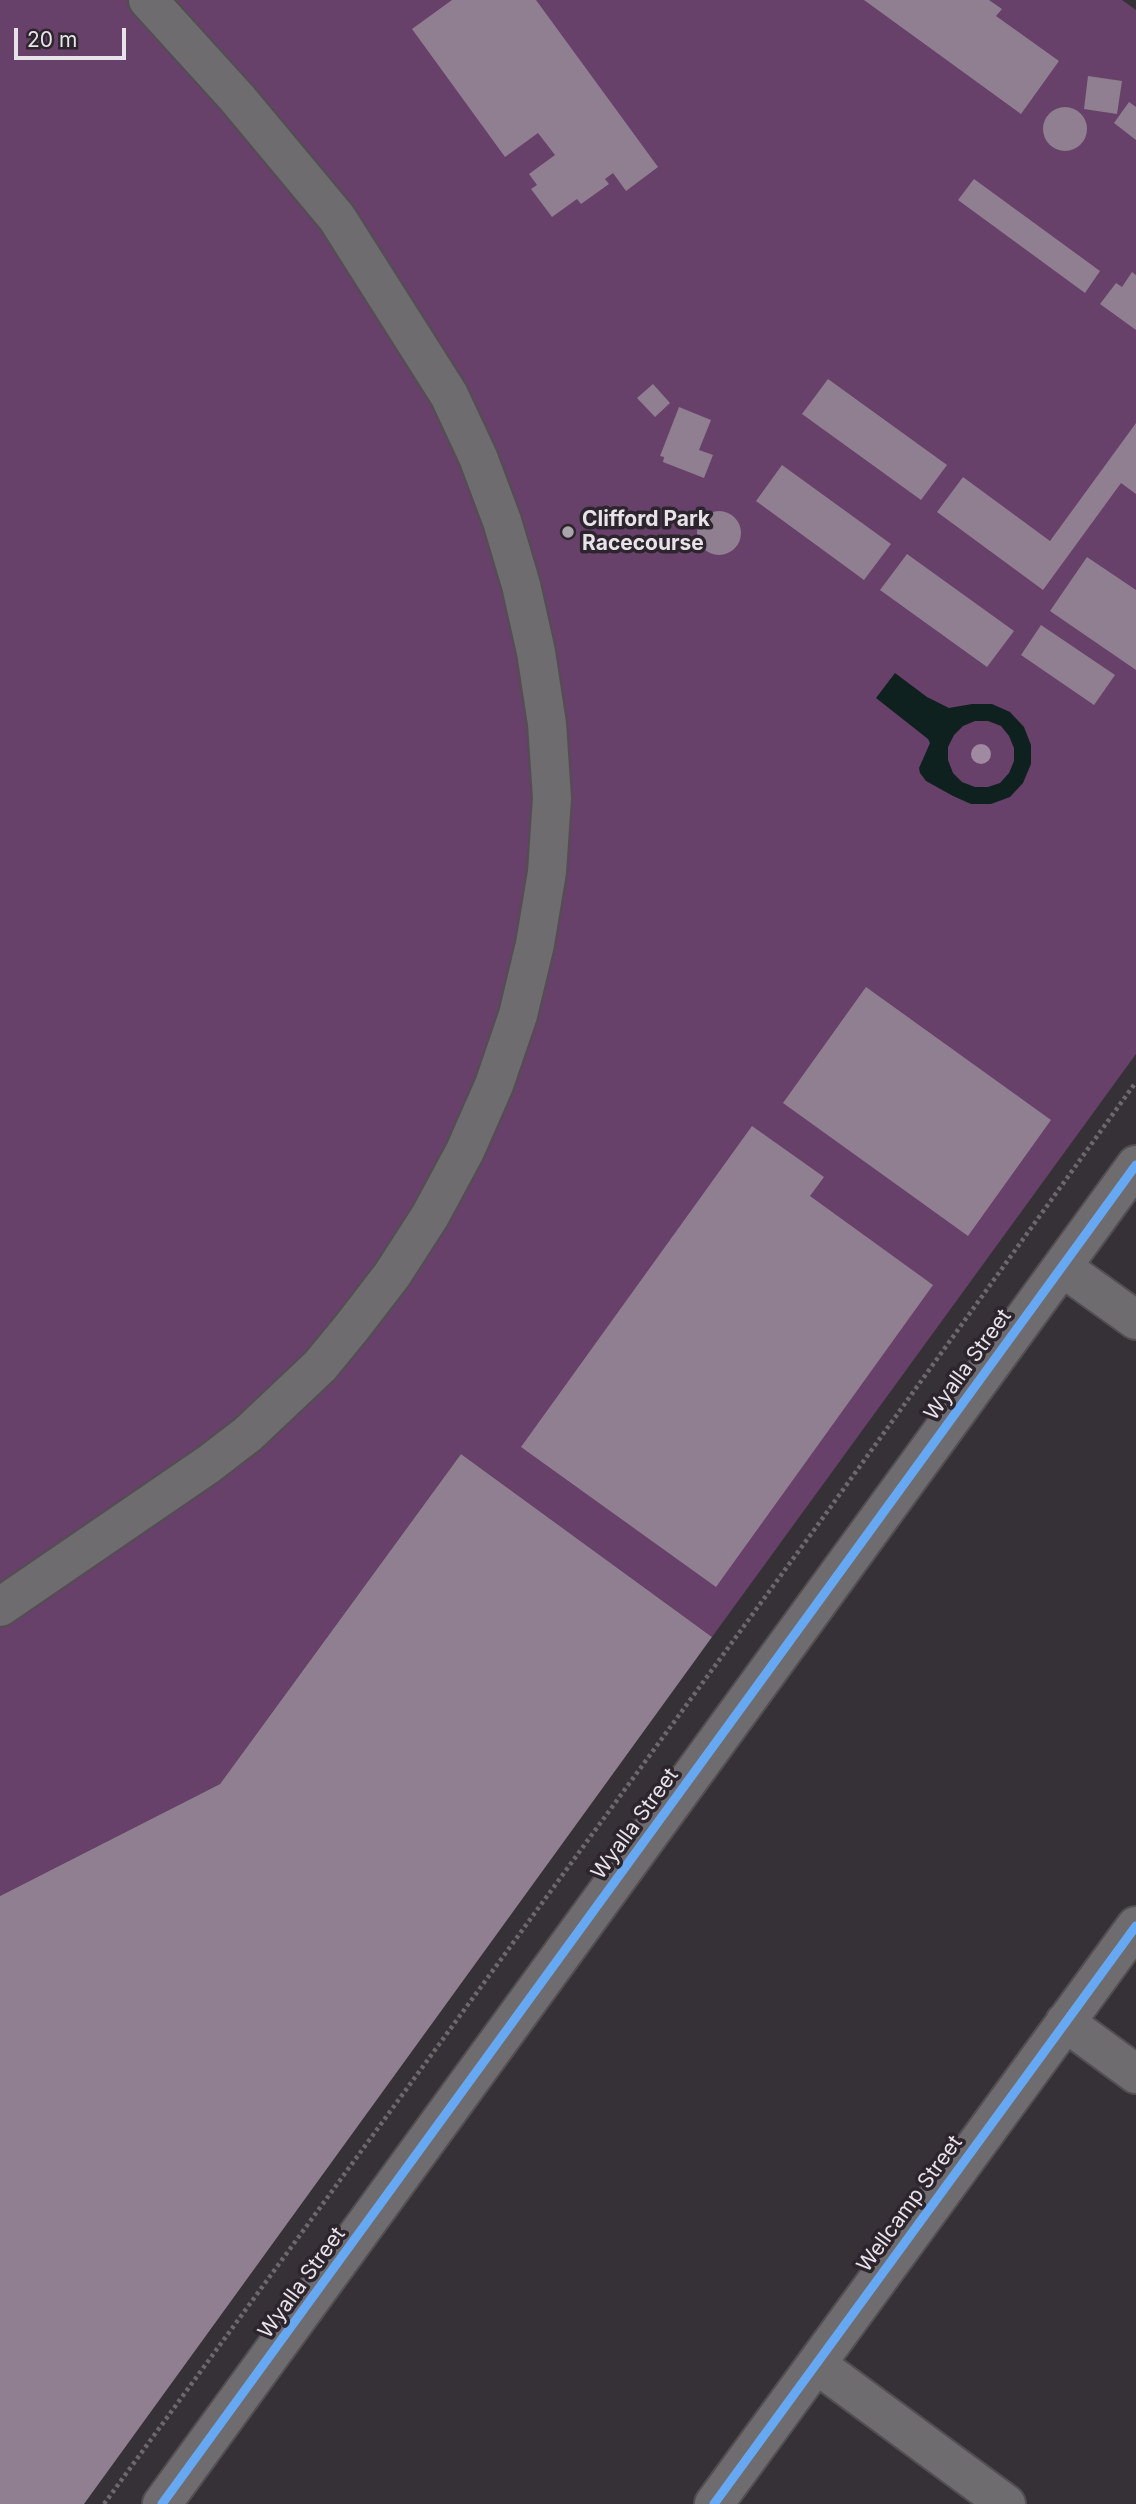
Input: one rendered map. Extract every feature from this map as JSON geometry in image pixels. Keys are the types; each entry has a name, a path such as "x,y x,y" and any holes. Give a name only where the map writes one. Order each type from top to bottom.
{"street":[{"path":"0,1607 209,1464 248,1434 320,1366 392,1275 430,1216 465,1151 494,1084 518,1015 536,944 547,872 552,798 547,724 536,652 502,521 478,457 449,395 337,218 237,97 148,0"},
{"name":"Wyalla Street","path":"162,2504 1136,1165"},
{"path":"1062,1267 1136,1320"},
{"name":"Wellcamp Street","path":"714,2504 1136,1926"},
{"path":"1065,2022 1136,2074"},
{"path":"816,2364 1006,2504"}],"path":[{"path":"104,2504 822,1519 1136,1082"}],"shaded area":[{"name":"Clifford Park Racecourse","path":"0,0 1122,0 1136,10 1136,1054 712,1637 461,1454 220,1784 0,1896"},
{"path":"895,673 927,697 949,708 992,704 1010,712 1024,727 1031,745 1031,764 1023,783 1010,797 991,804 971,804 926,781 919,768 930,743 928,739 876,698","holes":["975,721 988,721 1001,726 1009,736 1014,748 1014,761 1009,773 1000,783 975,787 962,782 953,773 948,760 948,747 963,726"]}],"building":[{"path":"452,0 536,0 658,167 626,191 613,173 605,179 609,184 581,204 577,199 552,217 531,189 537,185 529,174 555,155 538,133 505,157 412,29"},
{"path":"864,0 989,0 1002,9 996,16 1059,61 1021,114"},
{"path":"1088,76 1122,81 1117,114 1084,109"},
{"path":"1129,102 1136,107 1136,140 1114,123"},
{"path":"1065,107 1074,108 1081,113 1086,120 1086,138 1081,145 1074,150 1065,151 1056,150 1049,145 1044,138 1043,129 1044,120 1049,113 1056,108"},
{"path":"974,179 1100,271 1085,293 958,200"},
{"path":"1132,272 1136,275 1136,330 1100,304 1116,283 1122,287"},
{"path":"828,379 947,465 921,500 802,414"},
{"path":"653,384 670,403 655,417 637,398"},
{"path":"679,407 711,420 699,450 713,455 704,478 663,462 664,457 660,456"},
{"path":"1136,423 1136,494 1121,483 1043,590 937,512 963,477 1050,541"},
{"path":"782,465 891,544 864,580 756,501"},
{"path":"719,511 734,518 741,533 734,548 719,555 704,548 697,533 704,518"},
{"path":"907,554 1014,631 987,667 880,590"},
{"path":"1087,557 1136,590 1136,670 1050,611"},
{"path":"1041,625 1115,675 1094,705 1021,655"},
{"path":"866,987 1051,1120 968,1236 783,1103"},
{"path":"752,1126 824,1177 810,1196 933,1285 716,1587 521,1447"},
{"path":"461,1454 712,1637 84,2504 0,2504 0,1896 220,1784"}],"cycle path":[{"path":"162,2504 1136,1165"},
{"path":"714,2504 1136,1926"}],"place":[{"name":"Clifford Park Racecourse","path":"568,532"}]}
